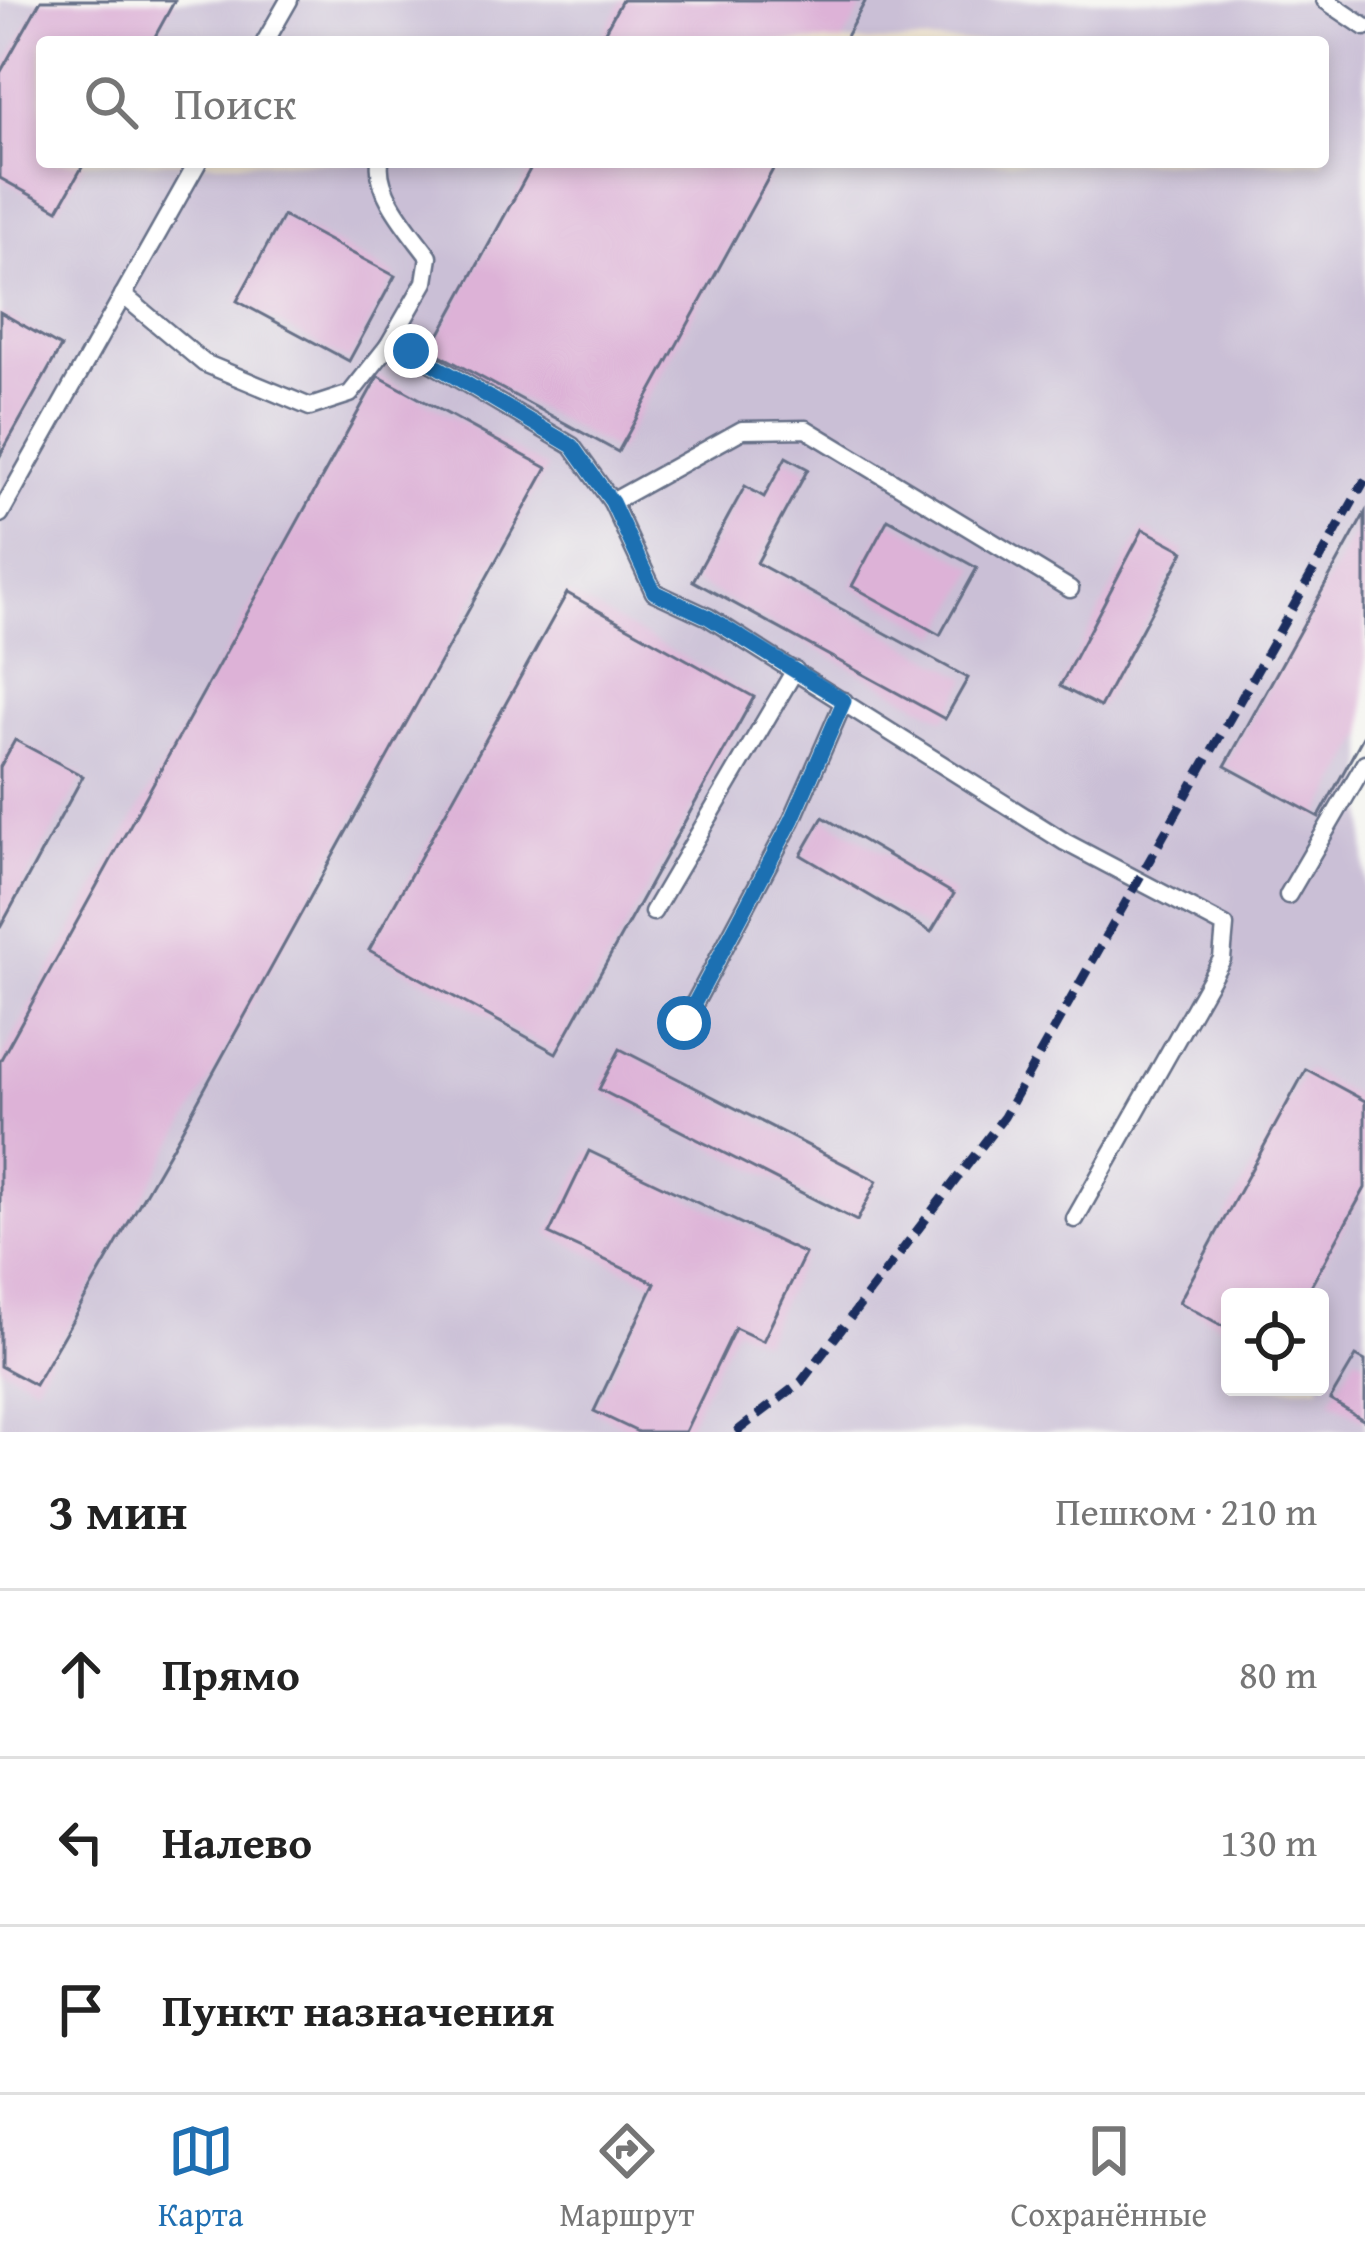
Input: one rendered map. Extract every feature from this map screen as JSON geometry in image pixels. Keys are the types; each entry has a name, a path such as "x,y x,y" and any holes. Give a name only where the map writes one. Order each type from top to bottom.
{"lane":[{"path":"268,36 289,0"},
{"path":"1325,0 1365,27"},
{"path":"0,514 195,168"},
{"path":"123,295 204,363 310,407 350,394 388,346 425,282 429,257 391,203 379,168"},
{"path":"388,346 411,351 572,446 612,502 654,592 708,617 1065,842 1225,926 1222,958 1075,1219"},
{"path":"612,502 742,430 806,430 1070,589"},
{"path":"653,912 795,670"},
{"path":"684,1023 792,820 844,701"},
{"path":"1288,895 1365,763"}],"shaded area":[{"path":"0,0 1365,0 1365,1432 0,1432"}],"building":[{"path":"41,0 175,0 155,36 36,36 36,168 82,168 58,210 0,178 0,73"},
{"path":"622,0 866,0 846,36 602,36"},
{"path":"531,168 774,168 618,452 431,350"},
{"path":"283,216 395,276 349,361 237,301"},
{"path":"0,312 61,347 0,456"},
{"path":"378,376 547,468 179,1135 35,1385 0,1366 0,1061"},
{"path":"786,457 808,469 757,563 968,678 945,719 693,581 745,486 764,497"},
{"path":"1365,513 1365,733 1319,817 1225,766"},
{"path":"888,519 977,568 940,635 852,586"},
{"path":"1143,529 1184,551 1100,707 1060,686"},
{"path":"567,593 754,697 556,1053 369,950"},
{"path":"15,740 83,776 0,928 0,767"},
{"path":"823,817 954,894 931,932 801,855"},
{"path":"620,1049 877,1181 857,1221 599,1089"},
{"path":"1306,1069 1365,1101 1365,1188 1310,1288 1221,1288 1221,1325 1179,1302"},
{"path":"589,1151 805,1254 763,1341 735,1328 685,1432 638,1432 594,1411 655,1283 549,1234"},
{"path":"1356,1356 1365,1361 1365,1421 1330,1400"}],"railway":[{"path":"736,1432 801,1382 1004,1117 1365,480"}],"route":[{"path":"411,351 572,446 612,502 654,592 708,617 844,701 792,820 684,1023"}]}
